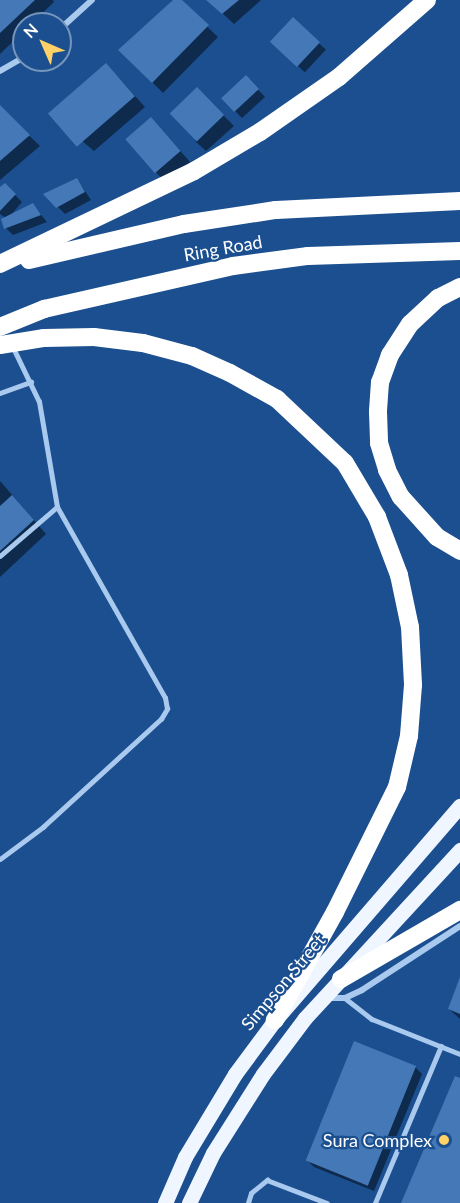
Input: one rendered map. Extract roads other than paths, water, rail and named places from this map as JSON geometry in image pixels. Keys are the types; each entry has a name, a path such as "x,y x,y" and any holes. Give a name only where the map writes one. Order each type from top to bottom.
{"highway":[{"path":"0,266 194,171 260,132 339,77 427,0"},
{"name":"Ring Road","path":"0,266 66,249 184,224 276,210 460,201"},
{"name":"Ring Road","path":"0,327 44,309 233,266 308,256 460,250"},
{"path":"460,287 438,298 410,324 390,355 380,382 378,412 379,443 387,470 401,497 437,537 460,551"},
{"path":"5,344 44,338 94,337 143,343 192,356 230,373 277,399 345,463 376,517 399,575 410,627 413,685 409,736 397,787 335,912 275,1020"},
{"path":"341,979 460,910"}],"main road":[{"name":"Simpson Street","path":"165,1203 185,1157 234,1074 275,1020 460,806"},
{"path":"189,1203 213,1153 263,1074 305,1018 460,849"}],"street":[{"path":"72,18 92,0"},
{"path":"324,998 345,998 381,978 460,926"}],"lane":[{"path":"0,859 43,827 161,719 167,709 165,698 57,507 39,402 31,382 5,344"},
{"path":"0,393 31,382"},
{"path":"0,556 57,507"},
{"path":"345,998 372,1019 460,1054"},
{"path":"375,1203 441,1046"},
{"path":"248,1203 252,1193 267,1180 327,1203"}],"place":[{"name":"Sura Complex","path":"444,1140"}]}
